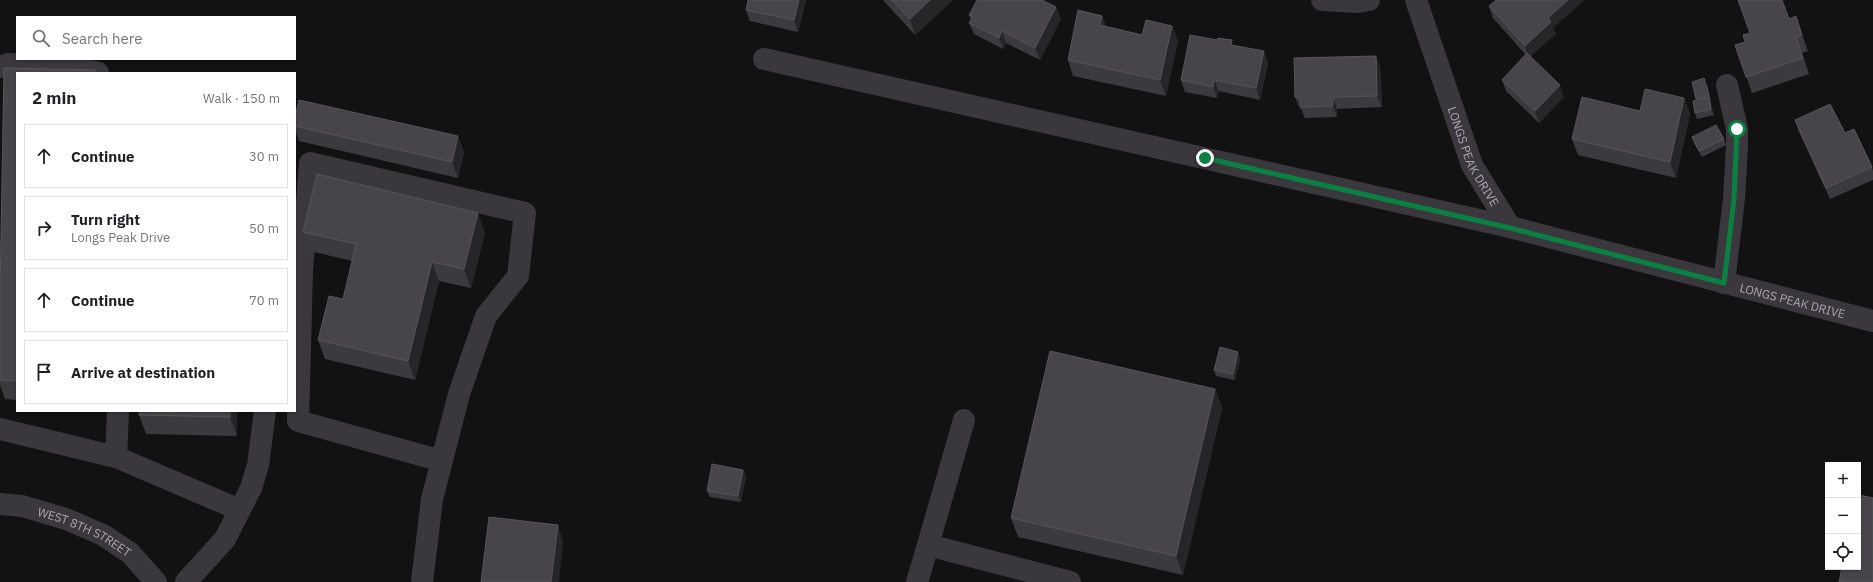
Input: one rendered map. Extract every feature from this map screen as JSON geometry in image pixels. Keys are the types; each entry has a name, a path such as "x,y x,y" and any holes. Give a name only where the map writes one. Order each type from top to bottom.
{"street":[{"path":"1322,0 1357,2 1369,0"},
{"name":"LONGS PEAK DRIVE","path":"1416,0 1472,165 1510,228 1873,321"},
{"path":"764,59 1510,228"},
{"path":"0,67 8,64 70,66 94,72"},
{"path":"1724,283 1734,199 1737,146 1737,129 1727,85"},
{"path":"422,582 432,499 442,461 459,394 486,316 518,276 525,213 310,163 302,271 298,421 442,461"},
{"path":"116,457 118,412"},
{"path":"186,582 225,539 251,488 258,465 265,412"},
{"path":"918,582 964,420"},
{"path":"0,429 116,457 240,510"},
{"name":"WEST 8TH STREET","path":"0,504 30,508 66,519 104,535 130,553 156,582"},
{"path":"928,545 1070,582"}],"building":[{"path":"748,0 799,0 794,20 746,10"},
{"path":"892,0 930,0 910,19"},
{"path":"977,0 1042,0 1056,7 1035,48 1002,31 999,38 969,23 973,16 969,15"},
{"path":"1496,0 1568,0 1548,18 1551,22 1525,46 1489,6"},
{"path":"1738,0 1782,0 1789,19 1796,16 1802,35 1796,38 1803,58 1746,77 1735,45 1745,42 1743,35 1750,33"},
{"path":"1078,10 1102,16 1100,25 1142,35 1146,20 1172,26 1160,80 1068,60"},
{"path":"1190,35 1217,40 1218,38 1232,40 1231,45 1264,51 1256,88 1214,80 1213,87 1181,80"},
{"path":"1527,53 1560,85 1535,111 1502,80"},
{"path":"1376,56 1377,96 1333,97 1333,106 1301,107 1300,97 1295,97 1294,58"},
{"path":"4,68 95,70 95,72 16,72 16,381 0,380"},
{"path":"1704,78 1709,95 1696,99 1692,82"},
{"path":"1645,89 1684,98 1670,162 1572,139 1582,97 1640,111"},
{"path":"1709,97 1711,109 1695,113 1693,101"},
{"path":"299,100 458,136 452,162 296,126 296,114"},
{"path":"1830,104 1845,133 1854,129 1872,167 1826,188 1795,120"},
{"path":"1716,125 1724,139 1699,151 1692,137"},
{"path":"317,174 478,213 464,269 432,262 408,361 318,340 329,296 343,299 356,244 303,232"},
{"path":"1220,347 1238,352 1233,374 1214,370"},
{"path":"1050,351 1215,389 1176,556 1011,518"},
{"path":"139,412 230,412 230,417 139,415"},
{"path":"712,464 743,470 738,496 707,491"},
{"path":"1861,495 1873,498 1873,582 1839,582 1841,570 1861,570"},
{"path":"489,517 558,525 551,582 481,582"}],"route":[{"path":"1205,158 1564,241 1724,283 1734,199 1737,129"}]}
